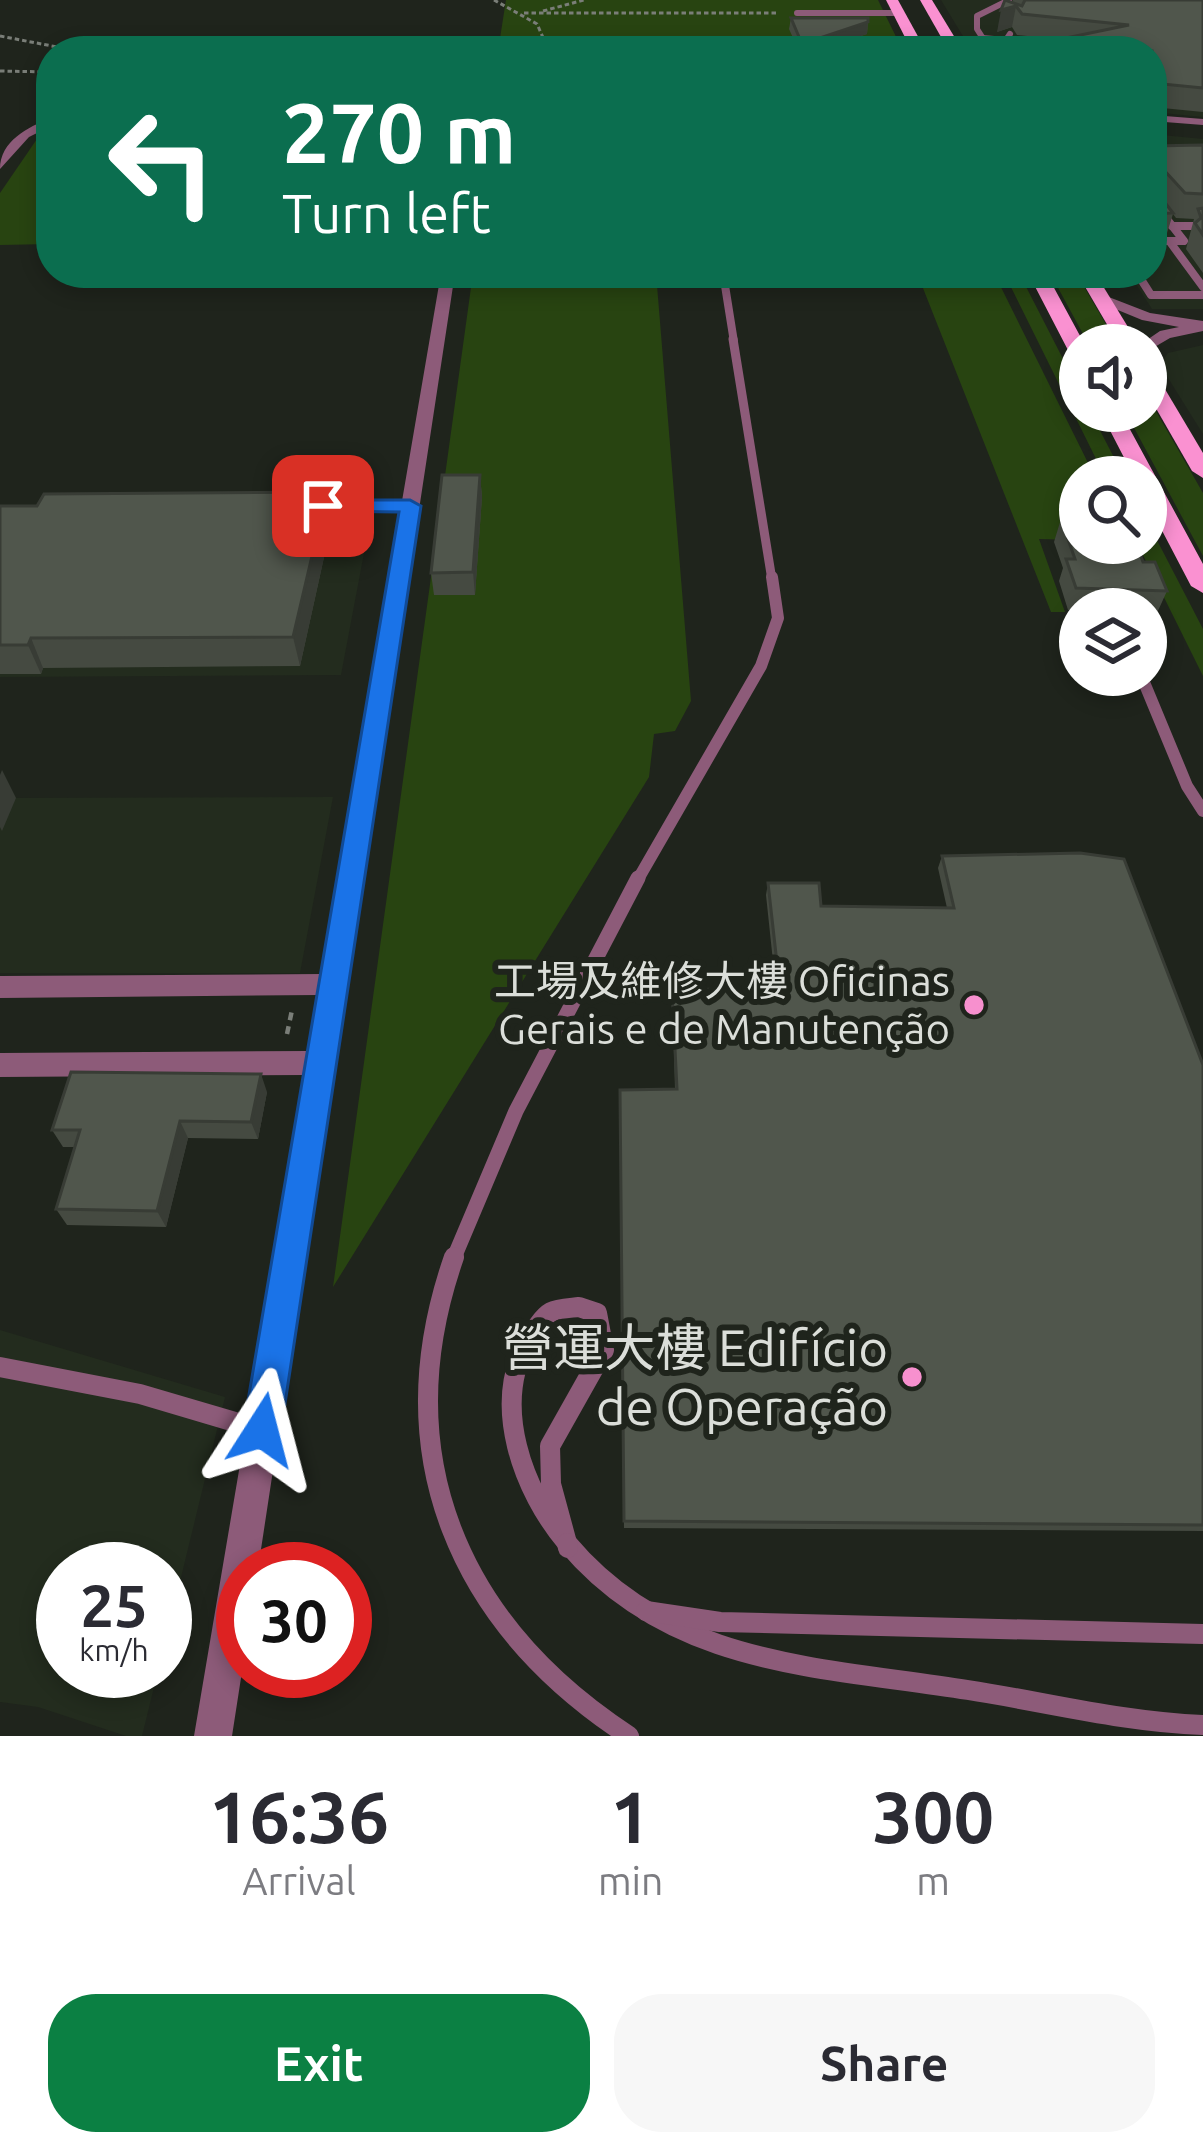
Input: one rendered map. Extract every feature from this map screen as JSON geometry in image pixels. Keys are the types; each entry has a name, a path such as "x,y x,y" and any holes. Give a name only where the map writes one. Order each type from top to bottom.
{"main road":[{"path":"926,0 947,36"},
{"path":"896,6 911,36"},
{"path":"1045,288 1064,324"},
{"path":"1095,288 1116,324"},
{"path":"1167,410 1203,471"},
{"path":"1167,518 1203,586"}],"street":[{"path":"1167,119 1203,122"},
{"path":"0,165 25,134 36,129"},
{"path":"1167,130 1203,133"},
{"path":"213,1736 446,288"},
{"path":"1101,298 1147,317 1203,326"},
{"path":"1167,334 1203,326"},
{"path":"277,507 410,506"},
{"path":"0,987 334,984"},
{"path":"0,1065 321,1063"}],"lane":[{"path":"980,12 1009,14 1008,1 980,12 975,25 981,36"},
{"path":"797,13 896,6"},
{"path":"1147,288 1151,295 1203,291 1170,242 1184,241 1167,220"},
{"path":"1172,226 1203,226"},
{"path":"629,1736 591,1714 537,1665 462,1567 439,1506 430,1456 426,1384 448,1271 522,1092 773,643 778,618 725,288"},
{"path":"1150,696 1187,786 1203,811"},
{"path":"568,1548 555,1500 550,1444 572,1402 601,1366 607,1346 606,1329 597,1313 579,1307 550,1312 521,1349 510,1392 516,1448 532,1490 568,1548 630,1607 692,1640 776,1661 1203,1725"},
{"path":"0,1367 140,1394 262,1430"},
{"path":"630,1607 676,1619 720,1622 1203,1634"}],"path":[{"path":"494,0 524,13 545,36"},
{"path":"543,11 584,0"},
{"path":"524,13 797,13"},
{"path":"0,36 36,43"},
{"path":"0,71 36,72"},
{"path":"282,1064 298,984"}],"shaded area":[{"path":"941,0 1203,0 1203,117 1167,113 1167,36 963,36"},
{"path":"1167,135 1203,139 1203,309 1152,309 1139,288 1167,288"},
{"path":"1203,345 1203,434 1167,376 1168,353"},
{"path":"371,516 341,675 0,677 0,517"},
{"path":"333,797 300,973 0,973 0,798"},
{"path":"0,1330 225,1397 190,1542 36,1542 36,1698 151,1698 142,1736 126,1736 38,1707 0,1702"}],"green space":[{"path":"506,0 878,0 896,36 500,36"},
{"path":"36,140 36,244 0,245 0,193"},
{"path":"471,288 657,288 691,701 675,731 654,734 649,777 333,1287"},
{"path":"923,288 1001,288 1059,404 1059,432 1073,432 1085,456 1059,456 1059,539 1039,539 1059,595 1059,612 1051,612"},
{"path":"1011,288 1027,288 1059,351 1059,384"},
{"path":"1058,288 1085,288 1106,324 1078,324"},
{"path":"1167,430 1203,493 1203,556 1167,489 1167,456 1149,456 1136,432"},
{"path":"1083,432 1101,432 1113,456 1095,456"},
{"path":"1167,560 1203,629 1203,676 1167,603 1167,588 1159,588 1147,564 1167,564"}],"building":[{"path":"1005,0 1022,6 1025,0 1203,0 1203,88 1167,84 1167,36 1076,36 1129,25 1022,14 1016,6 1001,10"},
{"path":"791,18 868,18 868,22 826,36 799,36"},
{"path":"1203,145 1203,194 1185,193 1167,173 1167,146"},
{"path":"1203,208 1203,235 1195,223 1201,218 1198,209"},
{"path":"442,475 480,475 473,572 431,573"},
{"path":"327,492 293,637 31,638 28,645 0,645 0,506 37,506 44,494"},
{"path":"1068,564 1156,564 1166,588 1076,588"},
{"path":"1080,853 1124,859 1203,1065 1203,1525 624,1521 620,1090 677,1089 672,989 780,990 768,883 819,883 821,906 954,908 942,856"},
{"path":"71,1072 261,1074 251,1122 180,1121 157,1211 56,1209 80,1130 52,1130"}],"place":[{"name":"工場及維修大樓 Oficinas Gerais e de Manutenção","path":"974,1005"},
{"name":"營運大樓 Edifício de Operação","path":"912,1377"}],"route":[{"path":"262,1430 410,506 323,506"}]}
